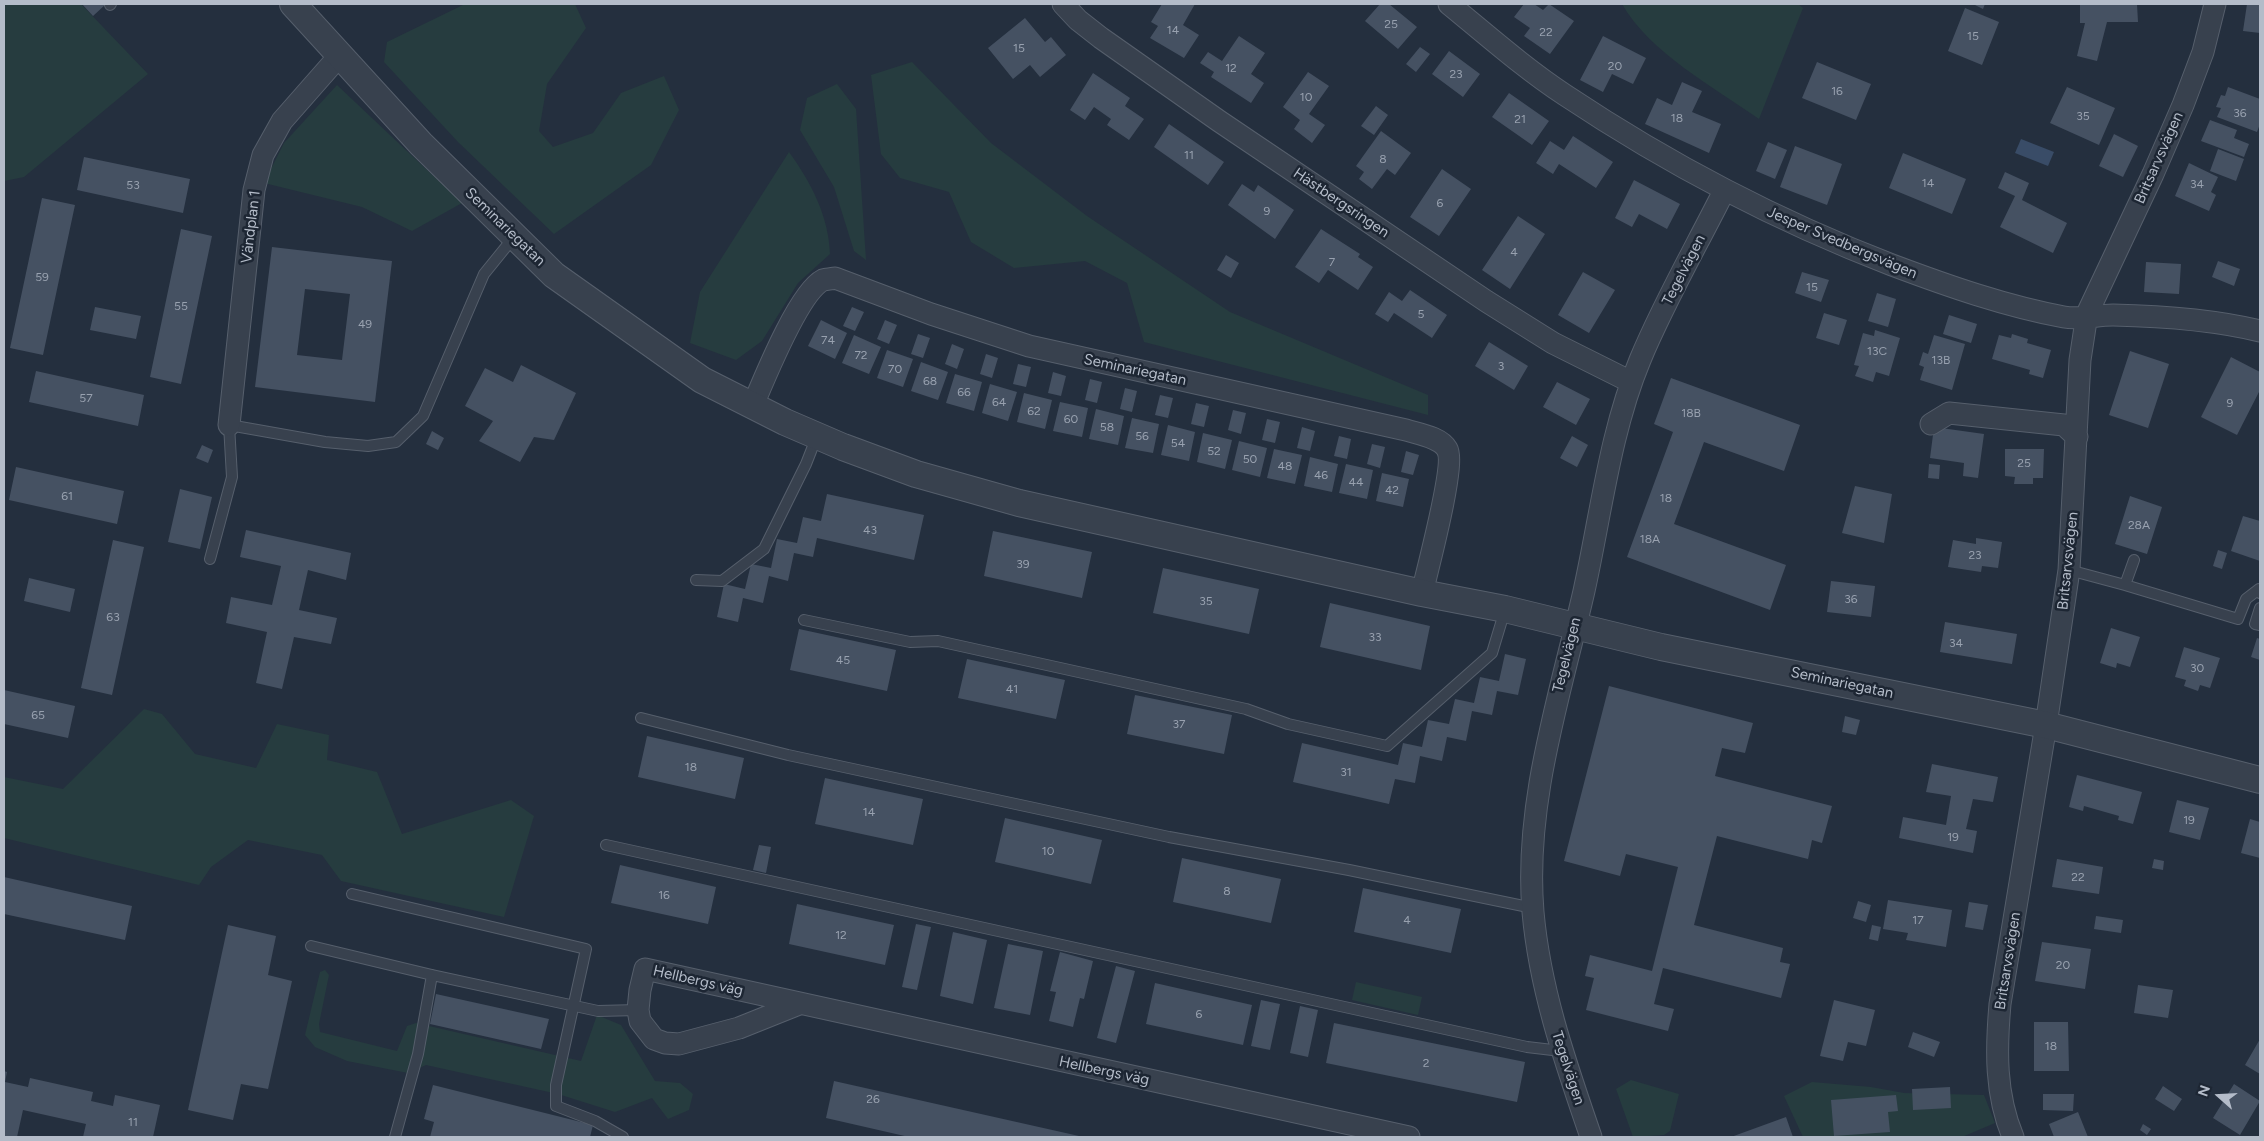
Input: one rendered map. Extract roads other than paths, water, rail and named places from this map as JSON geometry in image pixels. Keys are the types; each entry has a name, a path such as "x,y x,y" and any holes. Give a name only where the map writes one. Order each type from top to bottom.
{"street":[{"name":"Hästbergsringen","path":"1063,4 1078,20 1101,38 1486,302 1553,343 1632,382"},
{"name":"Jesper Svedbergsvägen","path":"1449,4 1510,55 1565,95 1724,191 1824,238 1944,284 2028,309 2067,318 2086,318 2101,315 2151,316 2260,331"},
{"name":"Britsarvsvägen","path":"2013,1137 2004,1114 1998,1081 1997,1037 2000,1004 2046,725 2069,570 2080,360 2086,318 2183,105 2203,52 2215,4"},
{"name":"Seminariegatan","path":"301,6 340,55 421,144 554,275 702,380 817,436 916,474 987,494 1422,593 1505,609 1660,647 2046,725 2260,780"},
{"name":"Vändplan 1","path":"229,425 254,190 263,155 282,122 340,55"},
{"name":"Tegelvägen","path":"1591,1137 1561,1051 1547,1001 1533,908 1532,860 1536,817 1554,709 1575,625 1614,449 1632,382 1649,340 1724,191"},
{"name":"Seminariegatan","path":"753,406 771,362 805,300 821,282 835,278 931,314 1029,346 1406,430 1430,437 1445,447 1448,452 1449,462 1440,515 1422,593"},
{"path":"1931,424 1949,413 2064,425 2077,437"},
{"name":"Hellbergs väg","path":"638,1010 645,969 1409,1137"},
{"path":"638,1010 645,1030 654,1039 665,1043 679,1044 739,1028 798,1004"}],"lane":[{"path":"210,560 232,477 229,425 325,442 368,446 396,442 423,416 484,274 514,236"},
{"path":"696,580 722,581 764,549 806,464 817,436"},
{"path":"2125,585 2134,560"},
{"path":"2069,570 2238,619 2246,599 2259,589 2260,593"},
{"path":"2260,608 2255,624 2260,626"},
{"path":"804,620 910,642 938,641 1246,708 1288,724 1387,746 1492,653 1505,609"},
{"path":"641,718 788,755 1169,837 1349,870 1533,908"},
{"path":"606,845 1528,1048 1561,1051"},
{"path":"352,894 586,949 572,1005 556,1085 556,1106 595,1121 623,1137"},
{"path":"311,946 432,975 598,1011 638,1010"},
{"path":"395,1137 418,1054 432,975"}],"water":[{"path":"2021,139 2054,152 2048,166 2015,153"}]}
